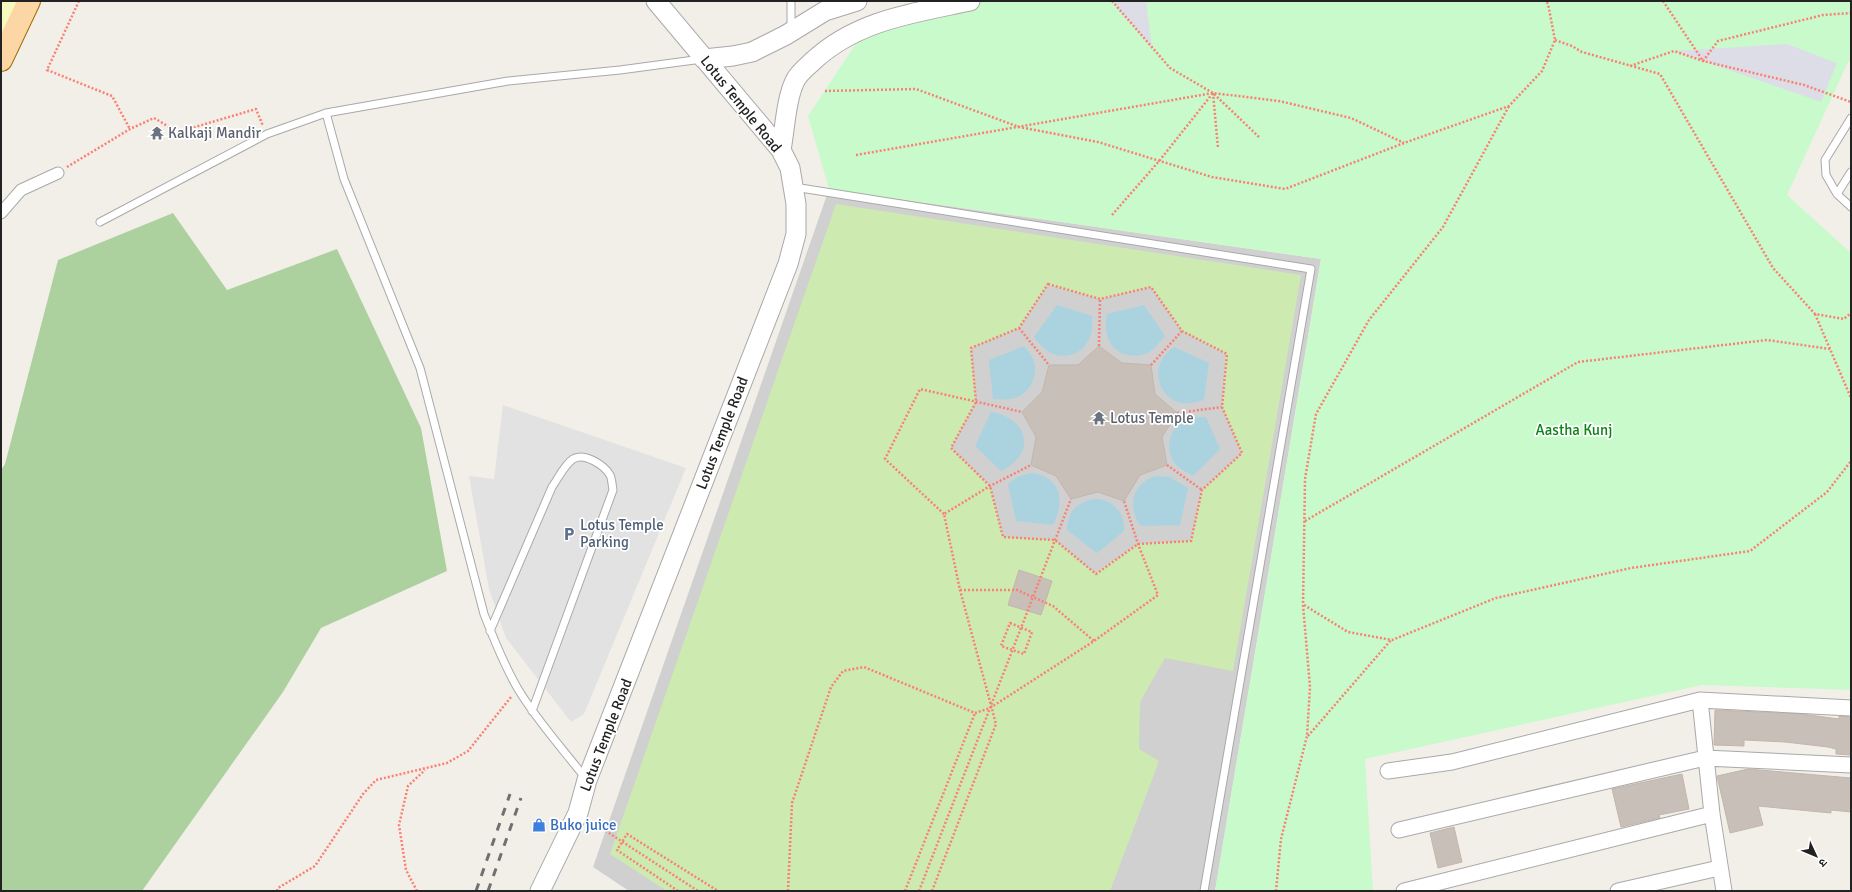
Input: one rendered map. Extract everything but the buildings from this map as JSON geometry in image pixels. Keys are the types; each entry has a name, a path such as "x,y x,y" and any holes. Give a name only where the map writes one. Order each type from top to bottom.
{"main road":[{"path":"1,22 12,1"},
{"path":"1,60 29,1"}],"street":[{"name":"Lotus Temple Road","path":"540,891 578,813 587,780 788,264 796,234 796,204 794,187 790,168 781,150 656,1"},
{"path":"704,59 733,56 752,52 791,32 826,11 857,1"},
{"path":"781,150 792,89 797,77 818,56 838,41 878,22 892,17 970,1"},
{"path":"1,214 21,190 58,173"},
{"path":"1388,771 1452,762 1700,700 1851,708"},
{"path":"1700,700 1712,814 1724,891"},
{"path":"1399,830 1705,758 1851,765"},
{"path":"1404,891 1712,814"},
{"path":"1618,891 1720,868"}],"lane":[{"path":"791,1 791,32"},
{"path":"100,222 267,134 326,113 508,81 620,70 704,59"},
{"path":"326,113 344,179 420,368 482,606 497,649 517,688 532,711 587,780"},
{"path":"1851,118 1825,160 1826,175 1837,194 1851,207"},
{"path":"1837,194 1849,176"},
{"path":"794,187 1310,269 1204,891"},
{"path":"490,631 552,487 565,468 573,459 583,457 604,466 611,476 613,490 532,711"}],"path":[{"path":"78,1 47,70 112,96 130,129"},
{"path":"1112,1 1170,68 1213,93 1259,137"},
{"path":"1276,891 1280,839 1307,736 1310,687 1303,605 1305,479 1316,414 1369,320 1443,227 1509,106 1542,72 1555,40 1548,4 1546,1"},
{"path":"1663,1 1704,61"},
{"path":"1704,61 1718,41 1823,15 1851,13"},
{"path":"1555,40 1572,46 1582,52 1660,74 1773,268 1815,314 1851,398"},
{"path":"1630,66 1674,52 1704,61 1804,85 1851,102"},
{"path":"825,91 916,89 1019,127 1098,142 1212,177 1285,189 1509,106"},
{"path":"1213,93 1218,148"},
{"path":"1112,215 1160,160 1213,93"},
{"path":"856,155 1213,93 1279,101 1351,118 1404,144"},
{"path":"58,173 130,129 154,118 178,132 256,109 267,134"},
{"path":"1048,284 1100,300 1151,287 1182,331 1226,354 1222,407 1242,453 1202,490 1191,541 1138,544 1096,574 1055,540 1003,537 990,486 951,448 976,402 970,348 1020,328 1048,284"},
{"path":"1099,346 1100,300"},
{"path":"1815,314 1844,319 1851,313"},
{"path":"1020,328 1049,365"},
{"path":"1151,365 1182,331"},
{"path":"1304,521 1578,362 1767,340 1830,349"},
{"path":"932,891 996,724 990,708 960,590 944,514 885,459 920,389 1022,412"},
{"path":"1177,412 1222,407"},
{"path":"1307,736 1392,640 1496,598 1631,568 1750,551 1827,492 1851,461"},
{"path":"944,514 990,486 1030,465"},
{"path":"1167,465 1202,490"},
{"path":"919,891 1071,499"},
{"path":"788,891 792,804 831,687 843,671 864,667 975,713 990,708 1094,641 1158,595 1138,544 1124,501"},
{"path":"960,590 1017,590 1033,596 1053,606 1094,641"},
{"path":"1303,605 1348,632 1392,640"},
{"path":"1010,623 1021,628 1032,632 1024,654 1001,646 1010,623"},
{"path":"276,891 278,888 315,866 363,794 376,780 447,763 468,751 517,688"},
{"path":"905,891 975,713"},
{"path":"417,891 406,870 399,825 408,786 427,769"},
{"path":"578,813 698,891"},
{"path":"678,891 617,850 627,834 718,891"}],"shaded area":[{"path":"1112,1 1146,1 1152,48 1123,14"},
{"path":"1787,44 1837,63 1821,102 1674,51"},
{"path":"829,189 1321,259 1215,891 629,891 593,867"},
{"name":"Lotus Temple Parking","path":"503,405 686,468 584,714 571,722 506,638 489,589 469,476 494,479"}],"green space":[{"name":"Aastha Kunj","path":"957,1 1851,1 1851,61 1848,62 1787,195 1851,253 1851,690 1702,685 1365,759 1373,891 1215,891 1321,259 829,189 808,116 857,42"},
{"path":"836,204 1301,275 1233,671 1165,658 1140,702 1139,749 1159,761 1110,891 667,891 610,854","holes":["1048,285 1100,299 1151,287 1182,331 1226,354 1222,407 1242,453 1202,490 1191,541 1138,544 1095,573 1055,540 1003,537 990,486 951,448 976,402 971,348 1019,328"]},
{"path":"173,213 227,290 337,249 421,428 447,571 321,628 283,692 142,891 1,891 1,470 5,464 58,260"}],"water":[{"path":"1057,305 1092,316 1090,338 1085,346 1070,355 1064,356 1052,354 1047,351 1034,337"},
{"path":"1144,305 1165,336 1155,347 1143,355 1136,356 1123,354 1109,341 1106,329 1107,314"},
{"path":"1024,346 1032,357 1035,365 1032,384 1018,397 1012,399 993,399 989,360"},
{"path":"1174,347 1209,363 1204,400 1187,403 1175,401 1165,393 1161,387 1158,374 1161,361"},
{"path":"991,412 1014,421 1024,437 1024,446 1020,455 1012,464 1001,471 975,446"},
{"path":"1193,417 1206,417 1220,449 1193,476 1177,466 1172,459 1169,444 1174,430 1179,424"},
{"path":"1031,473 1041,475 1049,479 1055,485 1058,492 1059,507 1053,525 1016,521 1008,484 1017,477"},
{"path":"1156,476 1170,477 1188,488 1180,525 1141,526 1136,519 1133,503 1137,489 1148,479"},
{"path":"1096,499 1113,505 1120,513 1124,524 1124,531 1097,553 1067,530 1069,518 1075,508 1084,502"}],"railway":[{"path":"476,891 510,794"},
{"path":"488,891 521,798"}],"place":[{"name":"Kalkaji Mandir","path":"157,133"},
{"name":"Lotus Temple","path":"1099,418"},
{"name":"Lotus Temple Parking","path":"569,534"},
{"name":"Buko juice","path":"539,825"}]}
